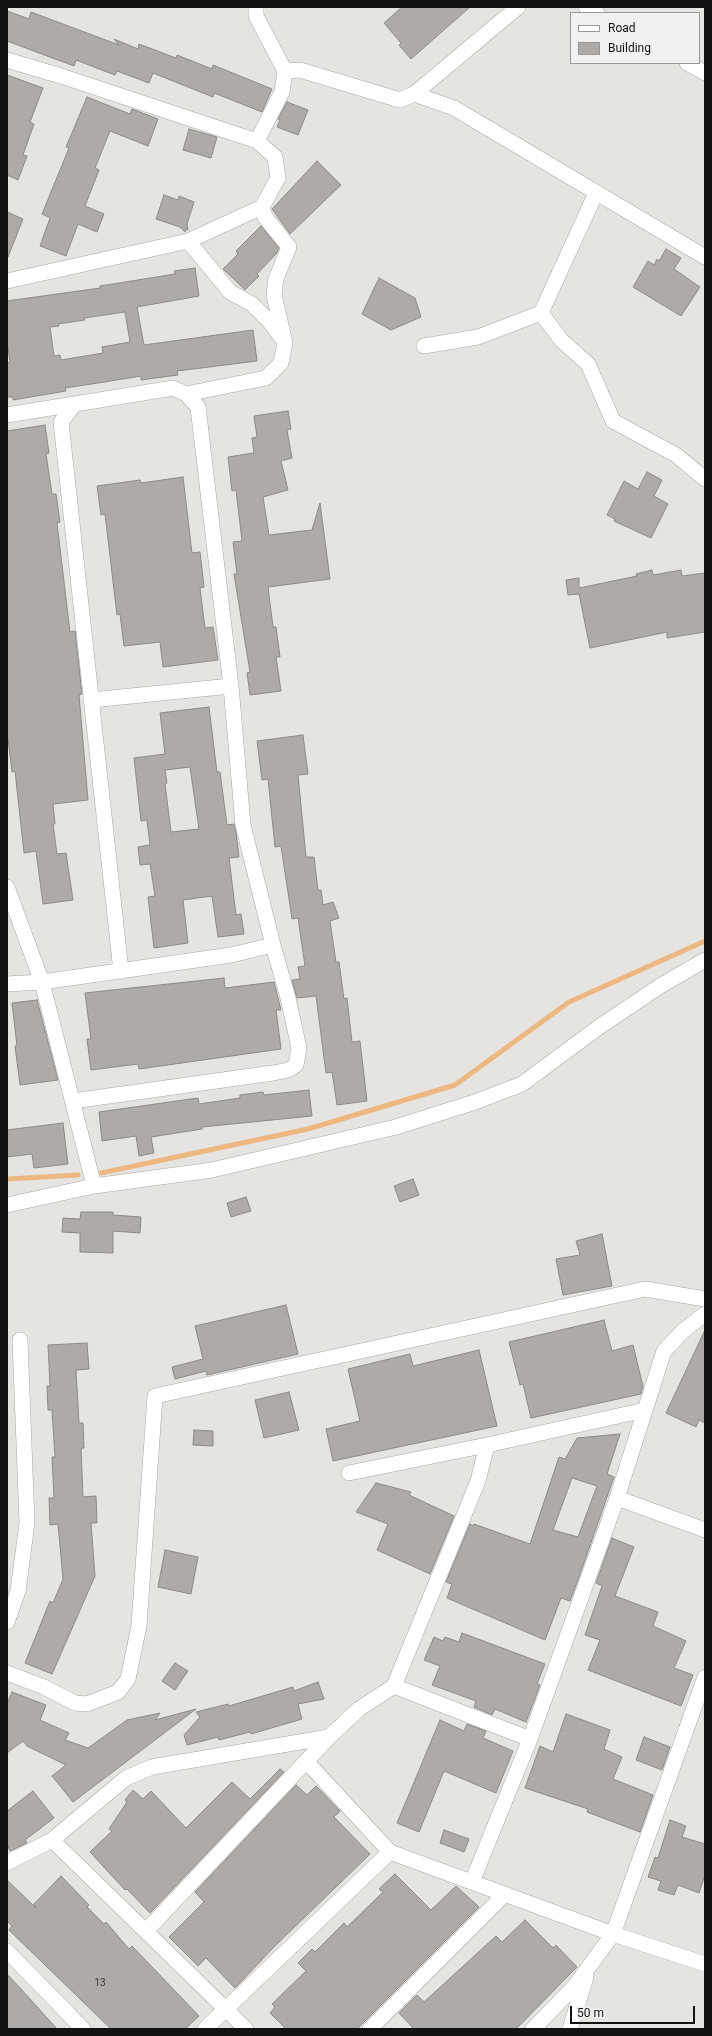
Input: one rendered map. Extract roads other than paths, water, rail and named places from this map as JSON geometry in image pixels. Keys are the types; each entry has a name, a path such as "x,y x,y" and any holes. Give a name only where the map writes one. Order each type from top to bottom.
{"street":[{"path":"256,7 256,16 285,71 282,92 257,142"},
{"path":"285,71 300,70 400,100 414,94 518,7"},
{"path":"586,7 595,12"},
{"path":"7,60 64,77 257,142 275,157 278,178 262,207 188,241 7,281"},
{"path":"689,64 705,73"},
{"path":"414,94 454,108 705,257"},
{"path":"424,346 478,337 541,313 596,193"},
{"path":"186,394 266,378 282,363 285,343 274,295 276,279 289,247 265,217 262,207"},
{"path":"188,241 230,292 252,304 270,322 285,343"},
{"path":"541,313 562,341 588,364 613,421 676,455 705,480"},
{"path":"7,415 173,388 186,394 198,407 231,686 243,826 273,946 288,998 298,1048 296,1065 288,1070 273,1074 72,1101"},
{"path":"75,404 60,422 122,971"},
{"path":"92,700 231,686"},
{"path":"7,887 42,982 94,1186"},
{"path":"7,984 42,982 122,971 231,955 273,946"},
{"path":"7,1205 94,1186 212,1170 396,1126 482,1099 522,1084 600,1027 660,986 705,960"},
{"path":"7,1673 44,1687 75,1703 87,1704 118,1692 128,1679 139,1626 155,1396 645,1289 705,1299"},
{"path":"472,1882 530,1739 617,1498 664,1352 683,1331 705,1314"},
{"path":"7,1622 18,1591 27,1523 20,1340"},
{"path":"349,1473 487,1445 645,1410"},
{"path":"146,1930 329,1738 359,1709 394,1686 478,1480 487,1445"},
{"path":"617,1498 705,1530"},
{"path":"534,2029 574,1987 613,1934 705,1676"},
{"path":"394,1686 530,1739"},
{"path":"7,1863 52,1840 126,1778 152,1767 329,1738"},
{"path":"306,1762 390,1852 613,1934 705,1964"},
{"path":"52,1840 246,2029"},
{"path":"205,2029 390,1852"},
{"path":"370,2029 505,1894"},
{"path":"7,1951 83,2029"},
{"path":"570,2029 589,1966"}],"waterway":[{"path":"101,1173 308,1129 455,1085 569,1002 705,941"},
{"path":"7,1179 78,1175"}]}
